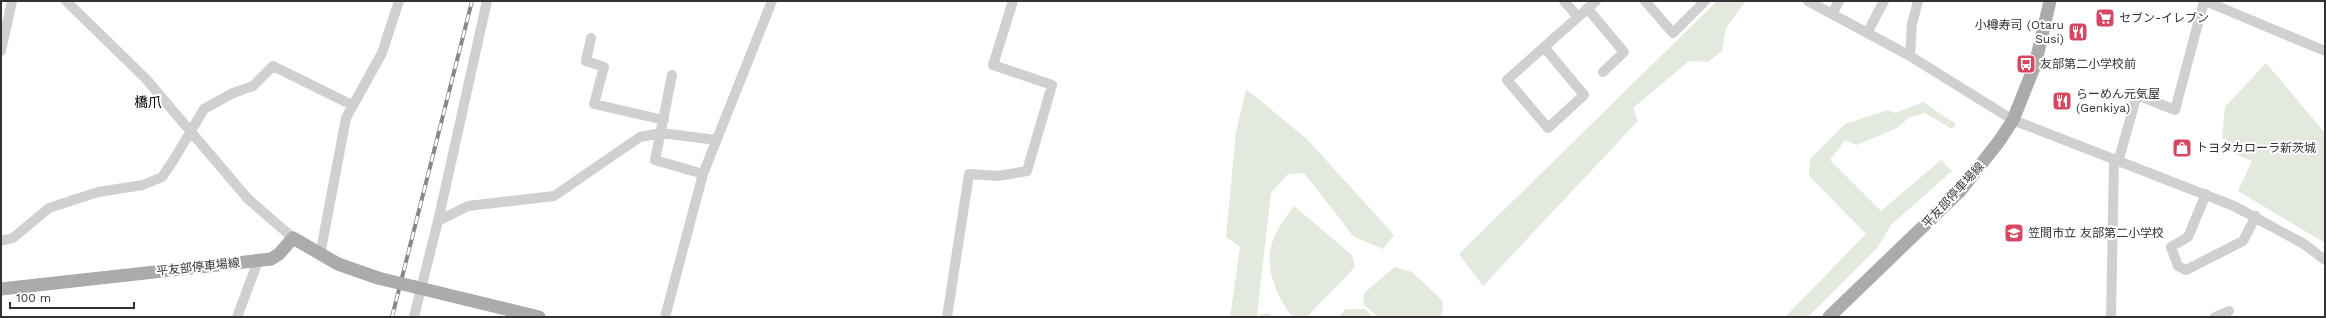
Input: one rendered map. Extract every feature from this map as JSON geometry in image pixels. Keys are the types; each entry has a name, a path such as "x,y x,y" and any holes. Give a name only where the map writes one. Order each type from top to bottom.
{"main road":[{"name":"平友部停車場線","path":"1829,317 1961,190 1982,166 2013,120 2035,65 2050,1"},
{"name":"平友部停車場線","path":"1,289 271,259 279,254 293,238"},
{"path":"293,238 320,255 349,268 378,278 538,317"}],"street":[{"path":"1,51 12,1"},
{"path":"66,1 146,79 248,199 293,238"},
{"path":"320,255 346,118 382,53 399,1"},
{"path":"414,317 418,288 438,221 487,1"},
{"path":"665,317 703,174 772,1"},
{"path":"947,317 969,174 998,176 1027,171 1052,85 993,66 1013,1"},
{"path":"1564,1 1578,17"},
{"path":"1544,46 1584,95 1548,128 1507,80 1544,46 1596,1"},
{"path":"1645,1 1673,33 1705,1"},
{"path":"1808,1 1910,56 2013,120 2114,161 2206,194 2256,216 2325,260"},
{"path":"1832,14 1839,1"},
{"path":"1867,33 1884,1"},
{"path":"1910,56 1912,24 1918,1"},
{"path":"2112,317 2114,161 2120,156 2137,95 2176,110 2204,1 2325,51"},
{"path":"1587,8 1624,52 1602,72"},
{"path":"591,38 586,61 604,67 594,104 664,120"},
{"path":"1,241 13,238 49,208 98,192 143,185 162,177 204,109 233,93 253,86 273,66 352,105"},
{"path":"672,75 655,160 703,174"},
{"path":"438,221 468,206 554,196 640,136 661,133 716,140"},
{"path":"2206,194 2188,237 2172,247 2178,266 2186,270 2243,241 2256,216"},
{"path":"237,317 258,261"},
{"path":"2215,317 2229,311"}],"shaded area":[{"path":"1717,1 1746,1 1726,28 1722,51 1708,62 1689,61 1633,108 1638,121 1483,286 1459,254"},
{"path":"2266,63 2325,133 2325,243 2238,191 2252,161 2226,150 2228,140 2222,138 2225,107"},
{"path":"1246,89 1307,139 1394,235 1383,249 1354,237 1304,173 1288,174 1271,193 1257,316 1268,313 1274,317 1230,317 1240,247 1226,237 1236,132"},
{"path":"1923,102 1956,124 1952,129 1925,113 1910,117 1895,129 1857,145 1845,140 1830,160 1881,211 1941,160 1952,171 1891,225 1878,247 1808,317 1785,317 1866,234 1809,176 1810,159 1845,124 1888,110 1895,113"},
{"path":"1294,206 1352,255 1355,267 1307,317 1293,317 1287,310 1277,292 1271,272 1270,252 1272,243"},
{"path":"1395,267 1412,272 1443,301 1442,315 1440,317 1378,317 1363,304 1364,293"},
{"path":"1346,309 1365,309 1373,317 1338,317"}],"railway":[{"path":"392,317 472,1"}],"place":[{"name":"セブン-イレブン","path":"2105,18"},
{"name":"小樽寿司 (Otaru Susi)","path":"2078,32"},
{"name":"友部第二小学校前","path":"2026,64"},
{"name":"らーめん元気屋 (Genkiya)","path":"2062,101"},
{"name":"トヨタカローラ新茨城","path":"2182,148"},
{"name":"笠間市立 友部第二小学校","path":"2014,233"}],"district":[{"name":"橋爪","path":"148,102"}]}
